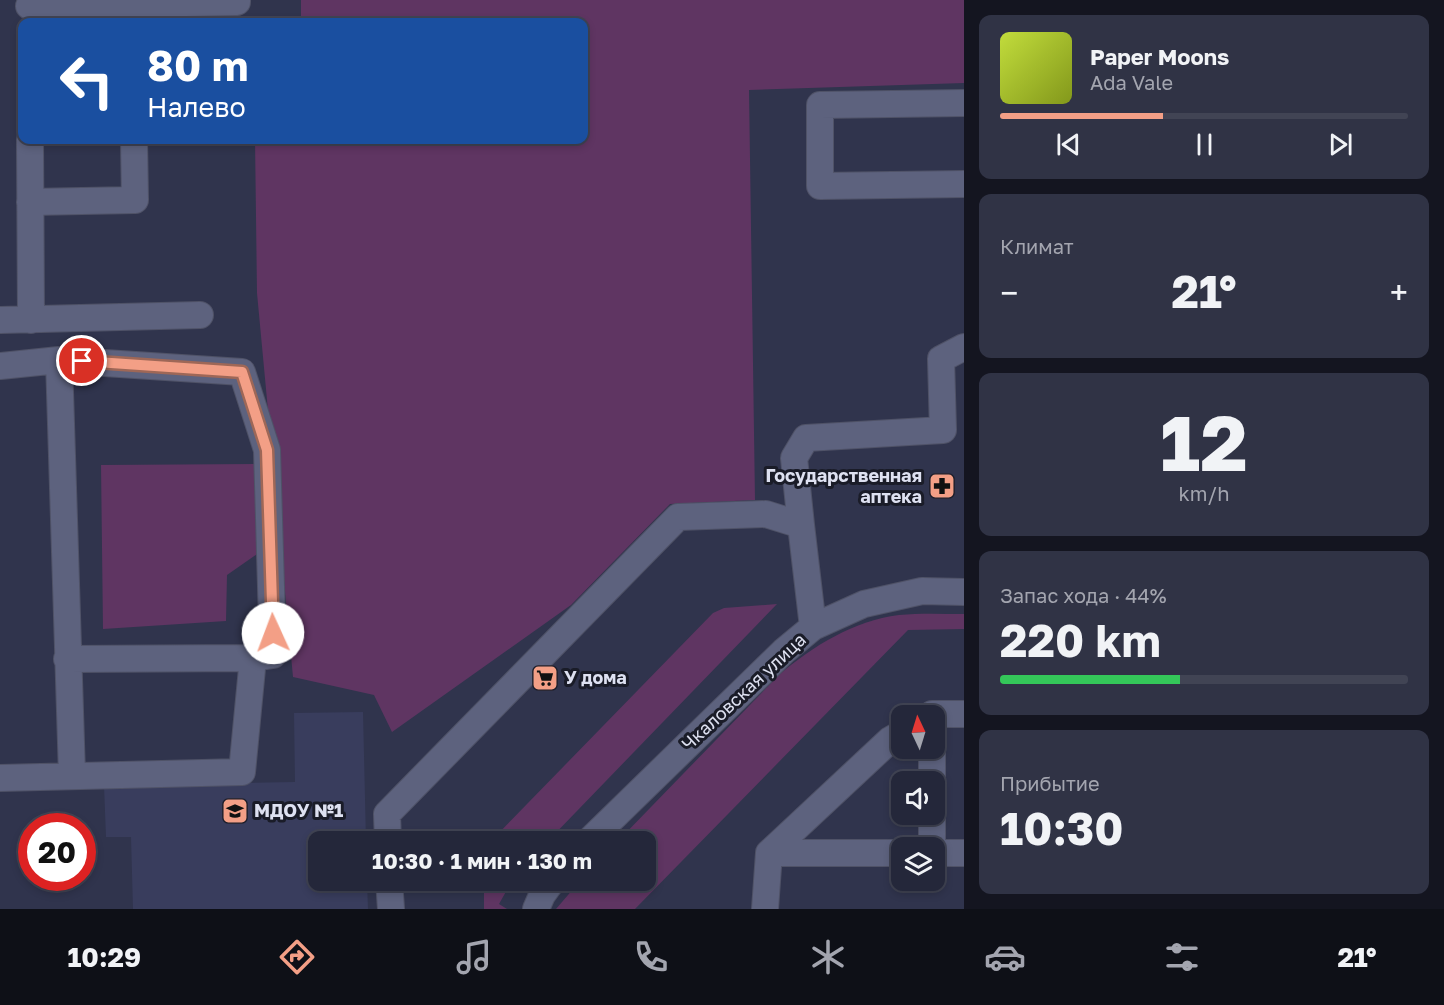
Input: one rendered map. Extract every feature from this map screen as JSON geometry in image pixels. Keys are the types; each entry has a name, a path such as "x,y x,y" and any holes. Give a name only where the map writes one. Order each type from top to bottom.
{"street":[{"path":"29,9 238,8"},
{"path":"964,103 820,105 820,186 964,184"},
{"path":"30,144 31,320"},
{"path":"30,202 135,200 134,144"},
{"path":"0,320 200,315"},
{"path":"813,627 794,458 806,438 943,430 941,358 964,347"},
{"path":"59,360 72,775"},
{"path":"0,366 59,360 242,372 267,450 273,656 67,659"},
{"path":"388,831 387,814 678,518 766,514 801,525"},
{"name":"Чкаловская улица","path":"599,831 784,651 813,627 864,604 922,591 964,592"},
{"path":"0,778 242,772 253,658"},
{"path":"945,715 964,714"},
{"path":"765,909 769,853 891,739"},
{"path":"769,853 891,853"},
{"path":"945,853 964,853"},
{"path":"390,891 391,909"},
{"path":"536,909 545,891"}],"shaded area":[{"path":"301,0 964,0 964,83 749,90 755,500 670,504 571,605 392,732 374,695 293,677 257,293 255,144 588,144 588,18 301,18"},
{"path":"258,464 260,552 227,575 226,621 103,629 101,465"},
{"path":"777,604 558,831 501,831 713,613 724,608"},
{"path":"907,614 964,614 964,629 908,630 656,888 656,831 628,831 779,675 806,654 834,636 850,629 882,618"},
{"name":"МДОУ №1","path":"363,712 366,831 308,831 308,891 367,891 368,909 133,909 131,837 106,837 104,786 295,782 294,713"},
{"path":"484,891 506,891 499,904 507,909 484,909"},
{"path":"571,891 653,891 635,909 556,909"}],"place":[{"name":"Государственная аптека","path":"942,486"},
{"name":"У дома","path":"545,678"},
{"name":"МДОУ №1","path":"235,811"}],"route":[{"path":"82,361 242,372 267,450 273,633"}]}
